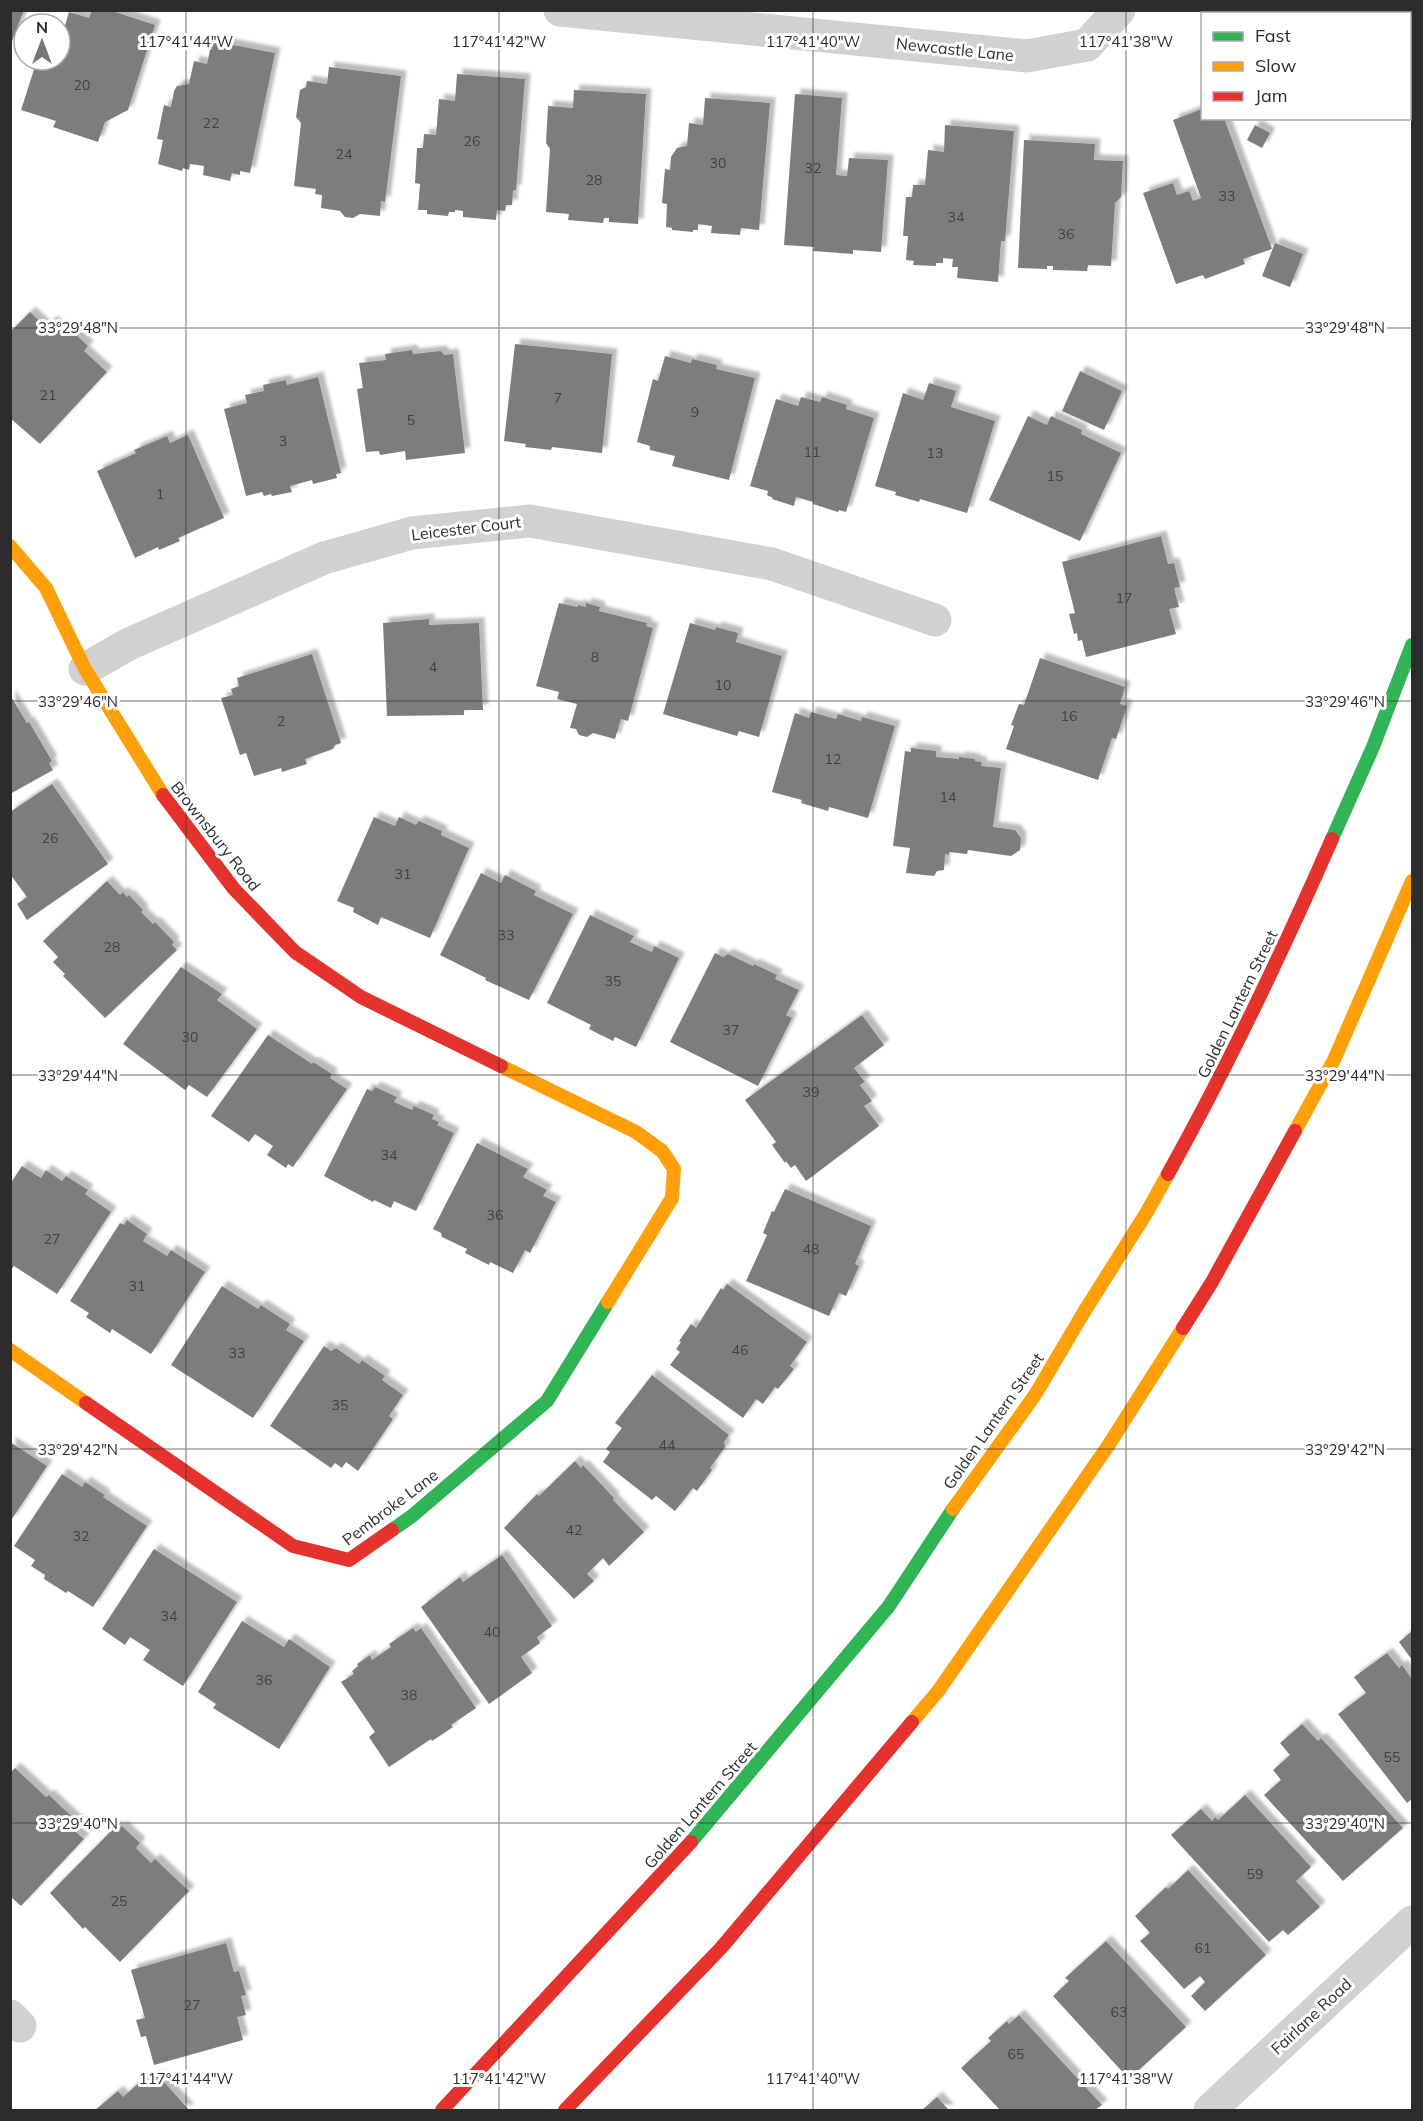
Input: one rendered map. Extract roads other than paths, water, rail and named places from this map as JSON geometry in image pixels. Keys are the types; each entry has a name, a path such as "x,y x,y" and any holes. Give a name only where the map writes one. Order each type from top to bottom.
{"main road":[{"name":"Brownsbury Road","path":"10,546 46,588 85,669 167,802 234,889 295,952 361,997 636,1132 662,1151 674,1169 672,1198"},
{"name":"Golden Lantern Street","path":"442,2110 708,1824 812,1700 889,1606 954,1507 1035,1395 1147,1212 1202,1113 1262,993 1319,870 1373,747 1413,645"},
{"path":"565,2110 722,1948 939,1690 1108,1446 1212,1282 1334,1060 1413,881"},
{"name":"Pembroke Lane","path":"10,1350 293,1546 349,1560 412,1516 547,1401 672,1198"}],"street":[{"name":"Newcastle Lane","path":"560,10 1027,56 1088,45 1119,10"},
{"name":"Leicester Court","path":"85,669 129,644 324,558 412,533 530,520 772,564 935,620"},
{"name":"Fairlane Road","path":"1210,2110 1413,1922"}]}
